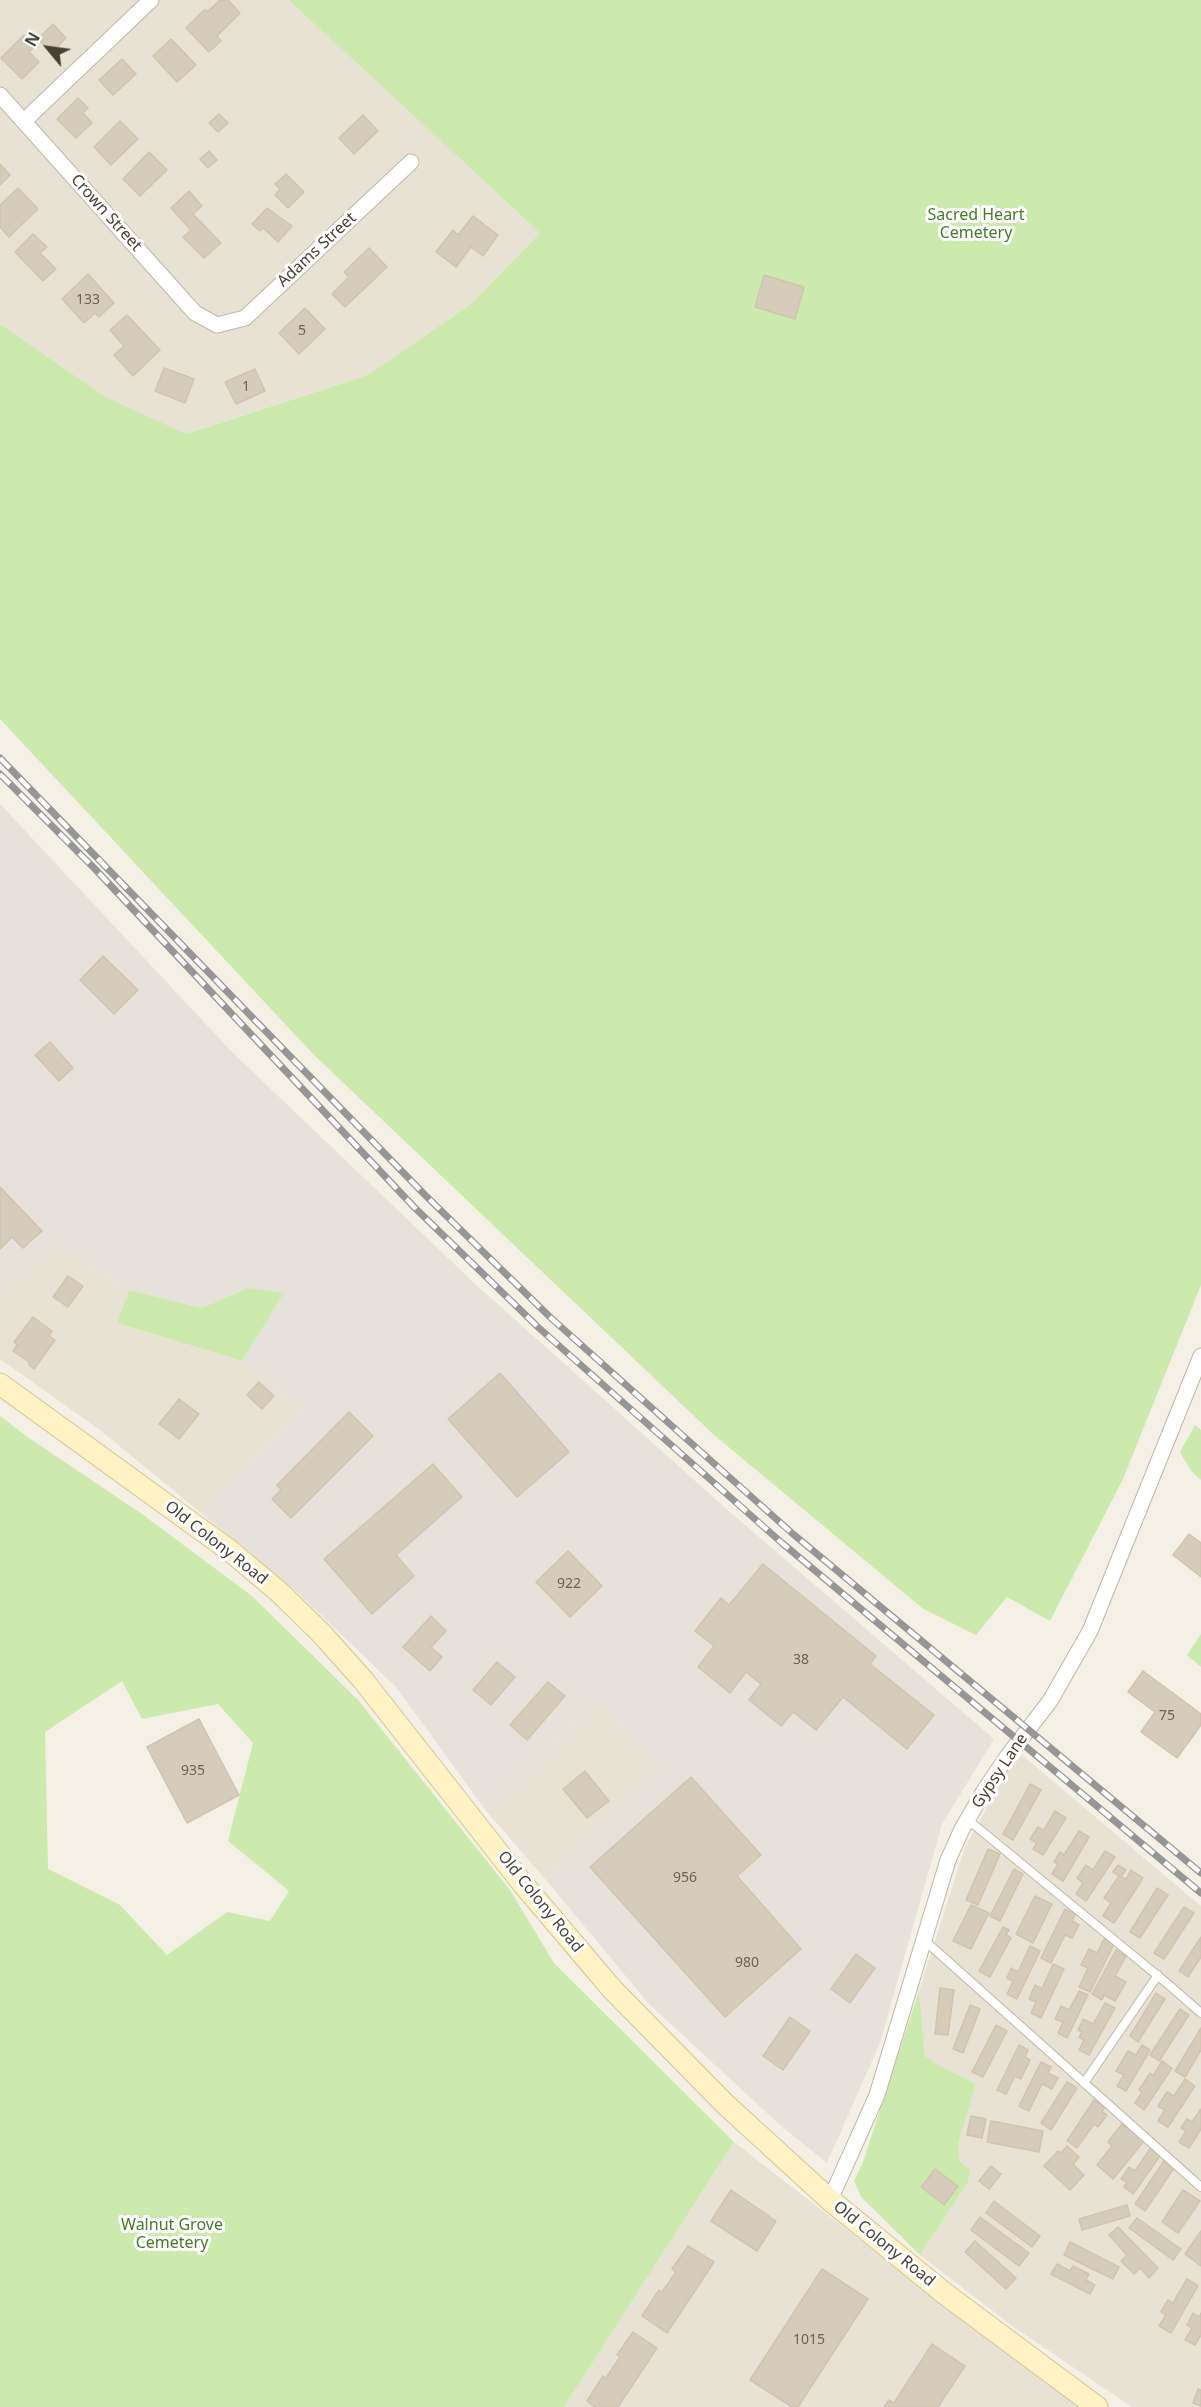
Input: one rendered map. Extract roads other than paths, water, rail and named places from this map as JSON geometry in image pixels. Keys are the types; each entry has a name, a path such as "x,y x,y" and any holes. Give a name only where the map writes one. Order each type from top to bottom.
{"main road":[{"name":"Old Colony Road","path":"0,1384 229,1550 279,1592 321,1633 370,1688 524,1884 612,1989 725,2104 830,2200 952,2300 1097,2407"}],"street":[{"path":"24,121 151,0"},
{"name":"Crown Street","path":"0,95 195,313 217,325"},
{"name":"Adams Street","path":"217,325 245,318 411,162"},
{"name":"Gypsy Lane","path":"830,2200 877,2095 944,1871 968,1819 1007,1757 1050,1701 1090,1631 1201,1356"}],"lane":[{"path":"968,1819 1201,2013"},
{"path":"924,1940 1201,2187"},
{"path":"1084,2083 1158,1975"}],"railway":[{"path":"0,758 425,1195 551,1318 793,1534 1201,1873"},
{"path":"0,774 95,869 414,1207 539,1328 782,1543 1201,1893"}],"park label":[{"name":"Sacred Heart Cemetery","path":"976,224"},
{"name":"Walnut Grove Cemetery","path":"172,2234"}]}
